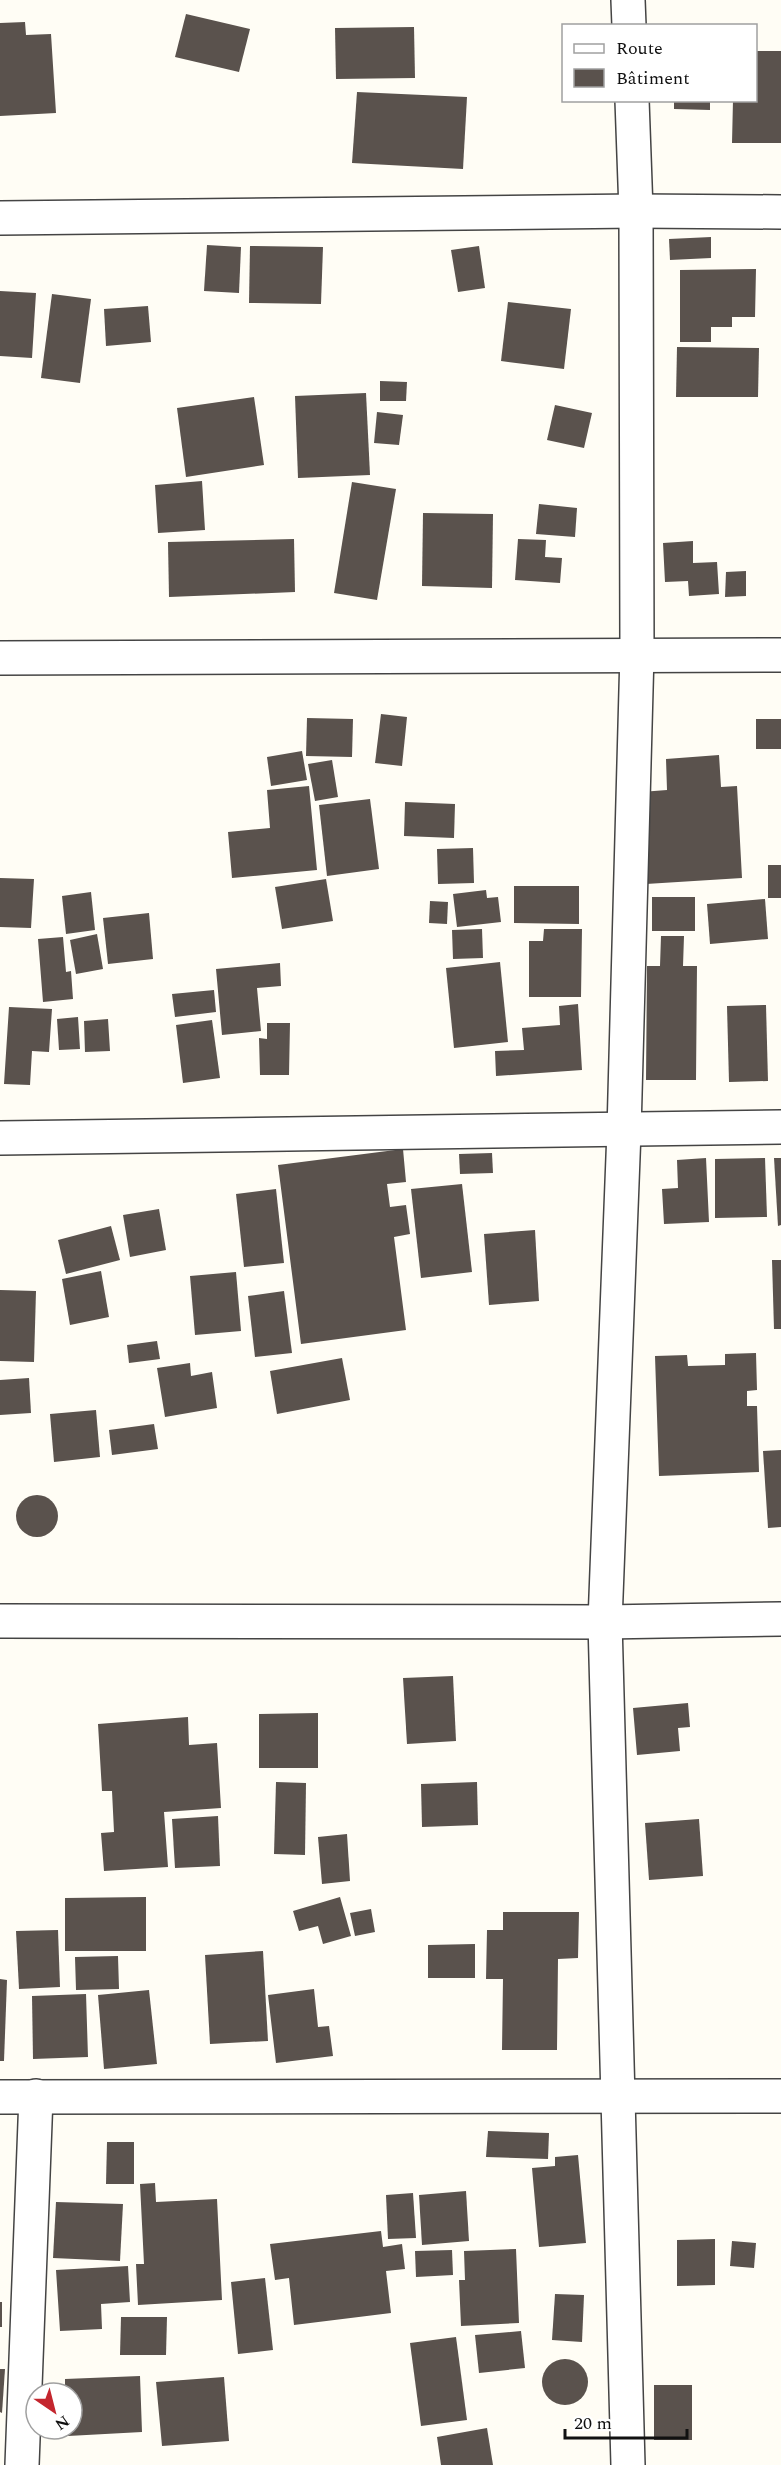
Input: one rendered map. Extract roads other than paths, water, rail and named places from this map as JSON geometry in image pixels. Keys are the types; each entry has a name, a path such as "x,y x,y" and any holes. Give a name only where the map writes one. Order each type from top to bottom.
{"street":[{"path":"628,0 629,24"},
{"path":"628,2465 606,1622 638,653 636,211 632,102"},
{"path":"0,218 636,211 781,212"},
{"path":"0,658 638,653 781,655"},
{"path":"0,1138 781,1127"},
{"path":"0,1621 606,1622 781,1619"},
{"path":"22,2465 36,2096"},
{"path":"0,2097 781,2096"}]}
